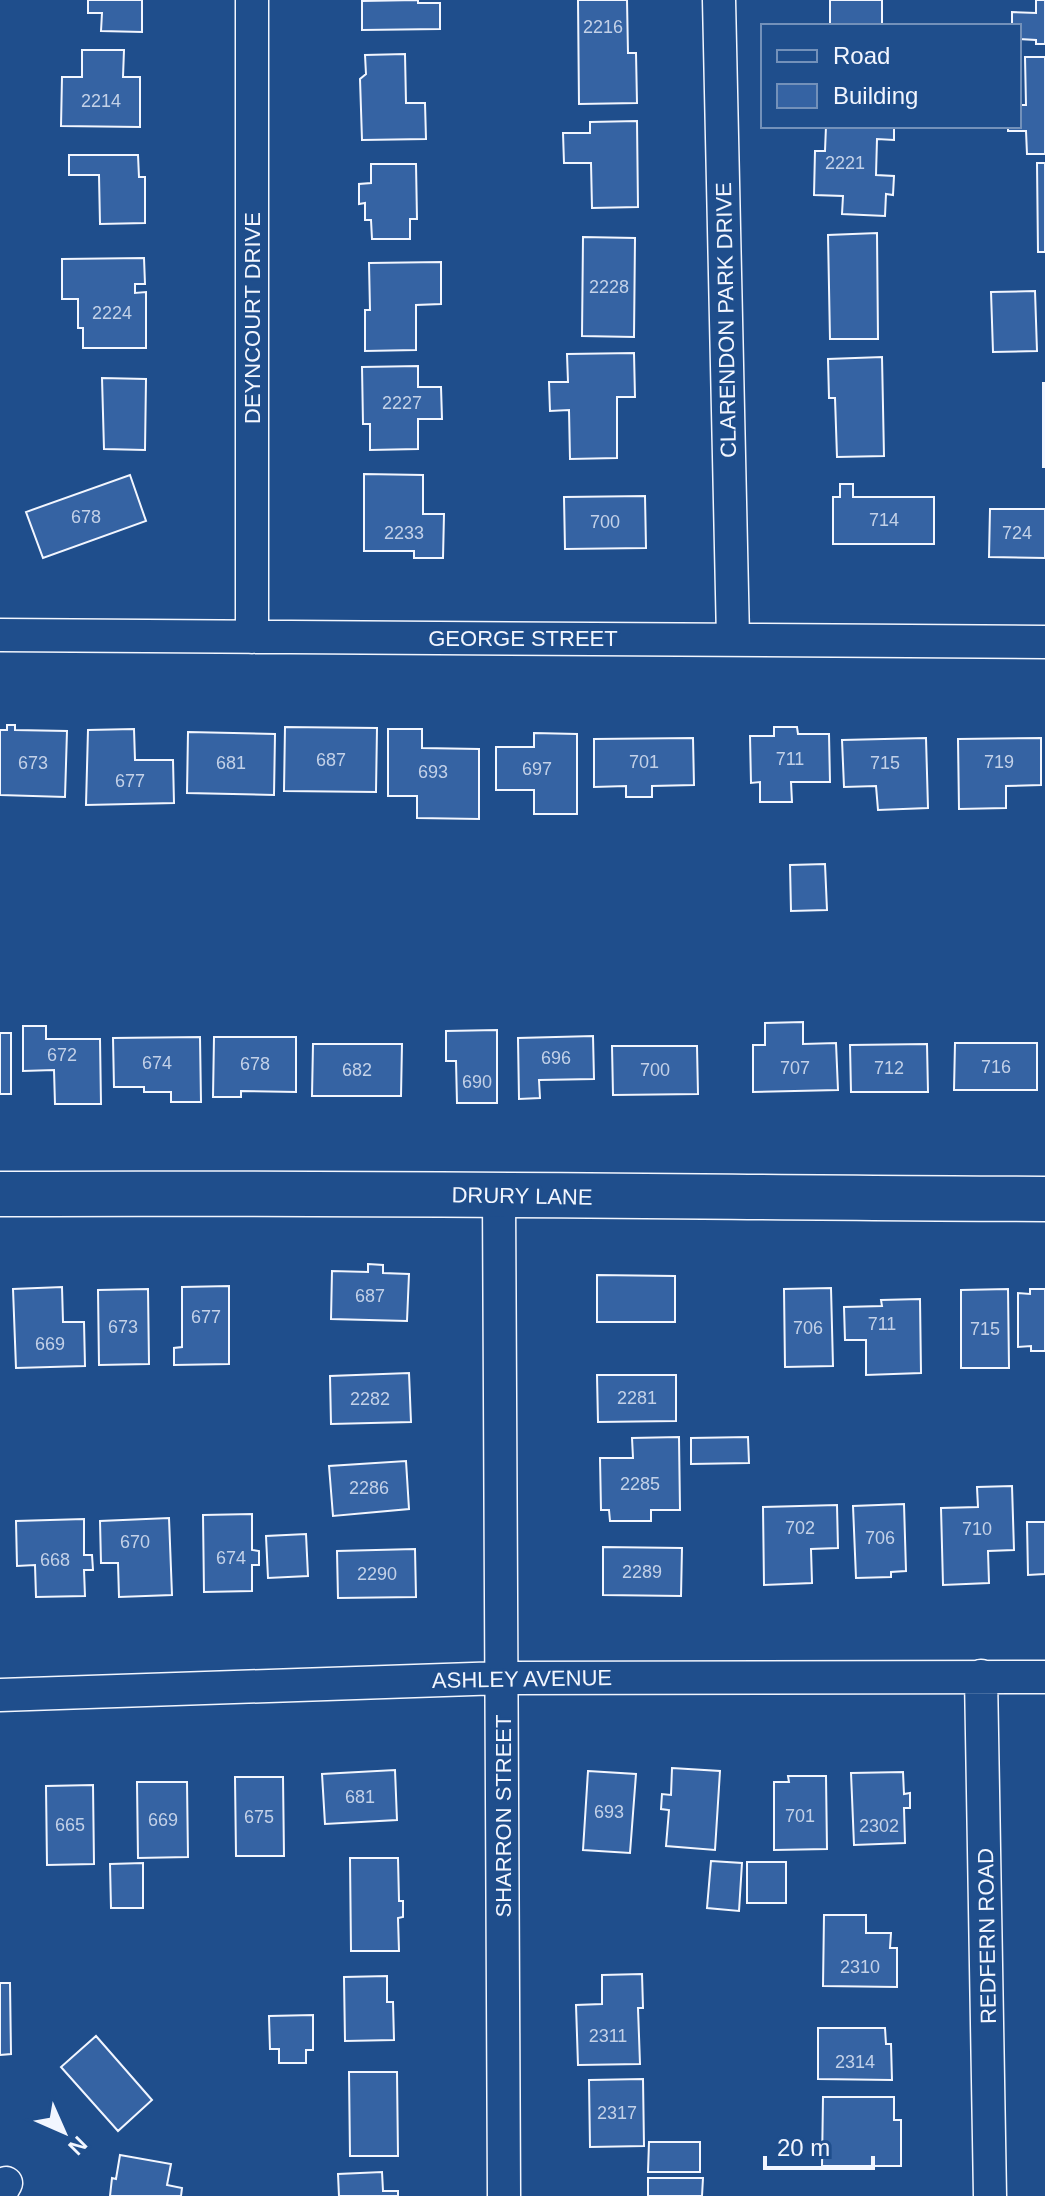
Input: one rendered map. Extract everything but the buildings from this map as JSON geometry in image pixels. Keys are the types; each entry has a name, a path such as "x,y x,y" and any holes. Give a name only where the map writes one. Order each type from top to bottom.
{"street":[{"name":"DEYNCOURT DRIVE","path":"252,0 252,637"},
{"name":"CLARENDON PARK DRIVE","path":"719,0 733,639"},
{"name":"GEORGE STREET","path":"0,635 1045,642"},
{"name":"DRURY LANE","path":"0,1194 320,1192 1045,1199"},
{"name":"SHARRON STREET","path":"499,1196 504,2196"},
{"name":"REDFERN ROAD","path":"981,1676 990,2196"},
{"name":"ASHLEY AVENUE","path":"0,1695 502,1678 1045,1677"}]}
